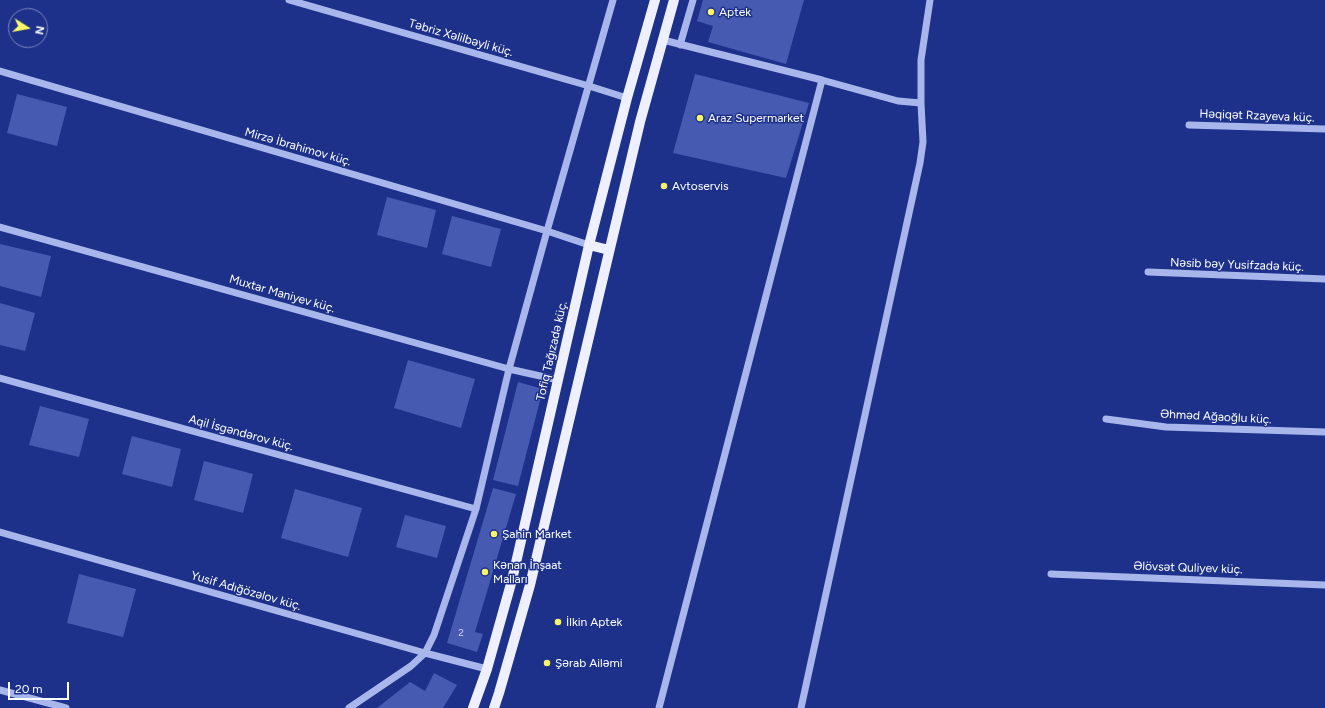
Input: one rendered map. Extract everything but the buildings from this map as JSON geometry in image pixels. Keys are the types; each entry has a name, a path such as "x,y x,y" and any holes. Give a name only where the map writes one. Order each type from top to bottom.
{"main road":[{"name":"Tofiq Tağızadə küç.","path":"473,708 487,669 512,580 590,245 627,98 655,0"},
{"path":"494,708 530,585 640,122 674,0"},
{"path":"590,245 609,250"}],"street":[{"name":"Təbriz Xəlilbəyli küç.","path":"288,0 627,98"},
{"path":"349,708 411,666 425,653 434,635 476,509 509,369 613,0"},
{"path":"680,45 693,0"},
{"path":"801,708 920,163 923,142 921,60 930,0"},
{"path":"663,40 822,80 898,101 921,103"},
{"name":"Mirzə İbrahimov küç.","path":"0,71 547,231 590,245"},
{"path":"659,708 822,80"},
{"name":"Həqiqət Rzayeva küç.","path":"1189,125 1325,129"},
{"name":"Muxtar Maniyev küç.","path":"0,227 509,369 558,380"},
{"name":"Nəsib bəy Yusifzadə küç.","path":"1148,272 1325,279"},
{"name":"Aqil İsgəndərov küç.","path":"0,378 476,509"},
{"name":"Əhməd Ağaoğlu küç.","path":"1106,419 1166,427 1325,432"},
{"name":"Yusif Adığözəlov küç.","path":"0,532 425,653 487,669"},
{"name":"Əlövsət Quliyev küç.","path":"1051,574 1325,585"},
{"path":"0,690 66,708"}],"place":[{"name":"Aptek","path":"711,12"},
{"name":"Araz Supermarket","path":"700,118"},
{"name":"Avtoservis","path":"664,186"},
{"name":"Şahin Market","path":"494,534"},
{"name":"Kənan İnşaat Malları","path":"485,572"},
{"name":"İlkin Aptek","path":"558,622"},
{"name":"Şərab Ailəmi","path":"547,663"}]}
